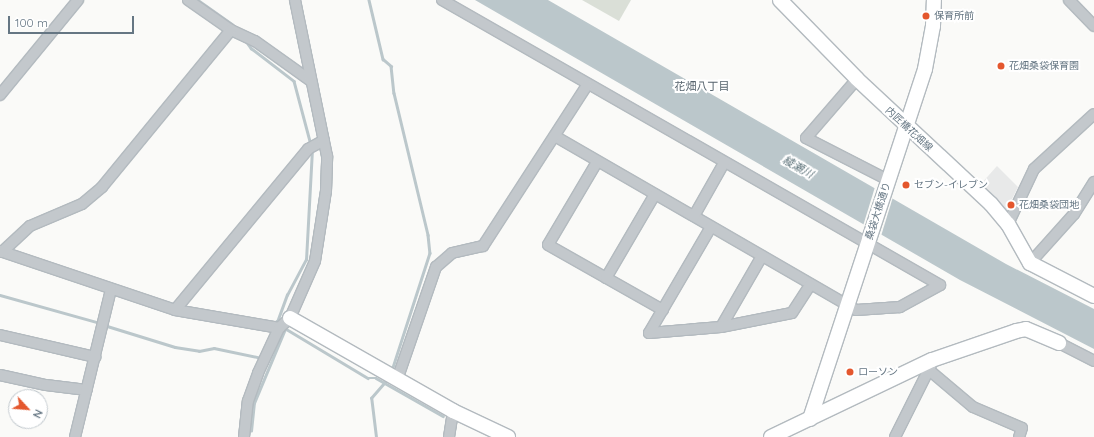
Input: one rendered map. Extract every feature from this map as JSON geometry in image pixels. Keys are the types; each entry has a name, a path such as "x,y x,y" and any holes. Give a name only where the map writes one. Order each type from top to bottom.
{"street":[{"path":"0,95 78,0"},
{"path":"188,0 231,30 255,41 310,81"},
{"path":"244,437 248,401 279,328 290,318 315,262 326,192 324,140 310,81 295,0"},
{"path":"442,0 724,163 868,241 940,285 900,308 856,310 810,285 694,216 597,162 555,136"},
{"name":"内匠橋花畑線","path":"780,0 857,79 1008,224 1030,263"},
{"name":"桑袋大橋通り","path":"810,419 906,126 931,41 934,0"},
{"path":"1069,0 1094,26"},
{"path":"1,251 30,226 82,204 102,187 231,30"},
{"path":"857,79 806,138 887,183"},
{"path":"397,380 436,267 452,253 483,246 587,85"},
{"path":"1008,224 1034,169 1094,114"},
{"path":"175,310 308,149 324,140"},
{"path":"597,162 548,245 663,310"},
{"path":"694,216 724,163"},
{"path":"1094,182 1074,214 1030,263 1094,296"},
{"path":"606,278 655,194"},
{"path":"711,227 649,333 721,327 792,313 810,285"},
{"path":"1,251 175,310 279,328"},
{"path":"721,327 762,256"},
{"path":"75,437 111,289"},
{"path":"290,318 397,380 454,411 508,437"},
{"path":"771,437 931,365 1026,329 1094,360"},
{"path":"0,335 95,357"},
{"path":"895,437 931,365"},
{"path":"931,365 972,407 1022,428 1019,437"},
{"path":"0,374 46,385 87,390"},
{"path":"449,437 454,411"}],"shaded area":[{"path":"582,0 631,0 619,21"},
{"path":"997,166 1018,187 1006,211 980,185"}],"water":[{"name":"綾瀬川","path":"475,0 548,0 1006,264 1094,309 1094,349 960,280"}],"pier":[{"path":"875,187 893,197 881,236 863,226"}],"waterway":[{"path":"198,0 232,24"},
{"path":"369,0 383,59 391,66 394,93 428,235 430,253 392,371"},
{"path":"246,41 251,48 294,81 311,145"},
{"path":"280,324 277,322 287,295 306,260 312,150"},
{"path":"0,295 100,323"},
{"path":"104,325 175,347 199,351 214,348 262,358"},
{"path":"283,327 368,378 376,378 443,416"},
{"path":"251,431 254,403 285,329"},
{"path":"376,437 371,398 385,382"}],"place":[{"name":"保育所前","path":"926,16"},
{"name":"花畑桑袋保育園","path":"1001,66"},
{"name":"セブン-イレブン","path":"906,185"},
{"name":"花畑桑袋団地","path":"1011,205"},
{"name":"ローソン","path":"850,372"}],"district":[{"name":"花畑八丁目","path":"702,86"}]}
